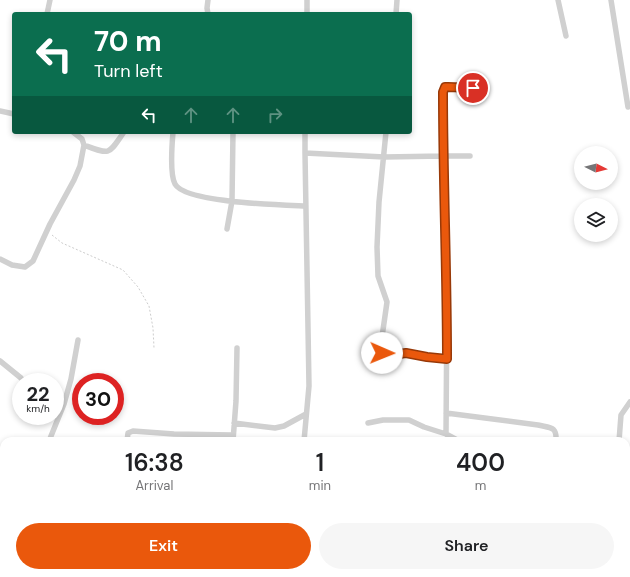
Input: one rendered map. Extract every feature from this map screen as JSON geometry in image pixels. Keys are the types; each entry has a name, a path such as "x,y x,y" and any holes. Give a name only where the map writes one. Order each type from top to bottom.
{"street":[{"path":"47,12 50,0"},
{"path":"208,0 208,12"},
{"path":"307,0 307,12"},
{"path":"396,12 397,0"},
{"path":"558,0 566,36"},
{"path":"611,0 628,107"},
{"path":"446,434 447,298 443,156 444,89 448,87 473,88"},
{"path":"0,111 12,114"},
{"path":"0,259 12,265 25,267 33,261 80,166 84,145 82,139 76,134"},
{"path":"84,145 103,152 109,151 114,147 123,134"},
{"path":"173,134 173,179 178,189 192,194 232,201 257,204 306,206"},
{"path":"227,229 232,201 233,134"},
{"path":"304,437 309,386 305,134"},
{"path":"386,134 377,247 378,276 387,302 382,337 382,353 384,356 406,353 447,359"},
{"path":"305,153 384,157 470,156"},
{"path":"64,403 71,378 78,340"},
{"path":"233,437 237,385 237,348"},
{"path":"0,361 15,373"},
{"path":"619,437 621,415 630,402"},
{"path":"446,412 538,425 555,429 556,437"},
{"path":"234,423 275,428 284,426 306,414"},
{"path":"368,422 383,420 409,420 452,437"},
{"path":"51,437 56,425"},
{"path":"128,437 128,433 132,431 218,437"}],"path":[{"path":"50,224 52,234 62,243 122,270 138,287 149,306 153,328 154,348"}],"route":[{"path":"382,353 384,356 406,353 447,359 443,92 445,87 473,88"}]}
